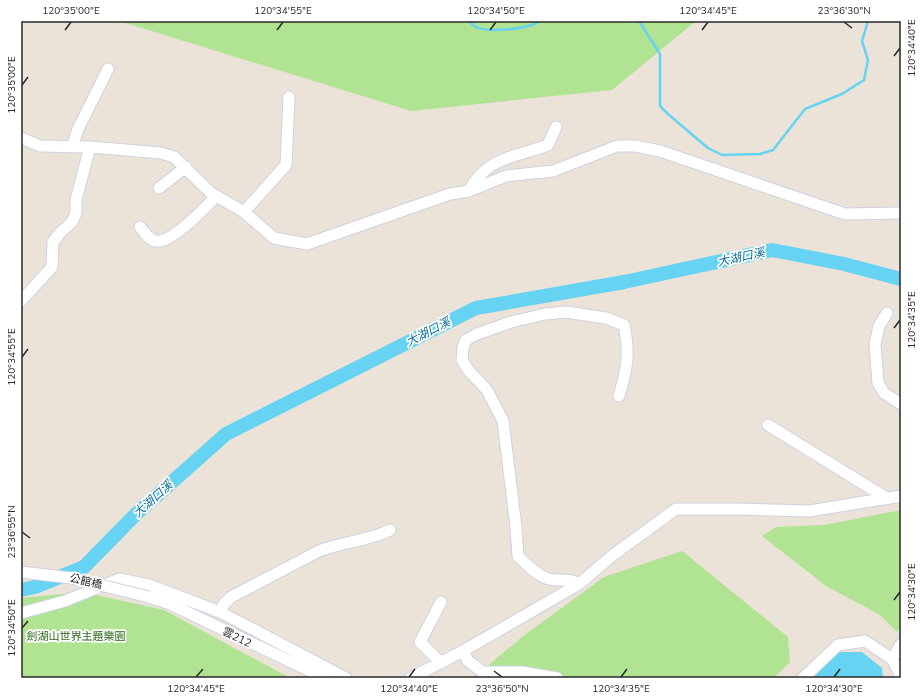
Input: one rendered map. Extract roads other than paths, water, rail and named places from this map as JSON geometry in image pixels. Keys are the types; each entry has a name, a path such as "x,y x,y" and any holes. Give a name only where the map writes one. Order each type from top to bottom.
{"street":[{"path":"72,147 78,130 108,69"},
{"path":"244,212 286,165 289,97"},
{"path":"469,191 474,180 481,173 502,159 527,153 548,145 556,127"},
{"path":"21,138 40,146 90,147 161,153 174,157 211,192 244,212 274,238 307,244 450,194 469,191 506,176 553,171 617,146 635,146 660,152 845,214 901,213"},
{"path":"21,301 52,267 53,242 72,222 76,213 76,200 90,147"},
{"path":"159,188 186,167"},
{"path":"140,227 151,239 159,241 172,236 217,196"},
{"path":"579,584 573,580 548,579 539,574 518,556 516,527 503,421 487,390 469,371 462,360 463,347 466,340 477,334 511,322 545,314 566,312 606,318 624,325 627,341 627,368 619,396"},
{"path":"887,313 879,326 875,344 878,383 884,393 901,404"},
{"path":"768,425 888,499"},
{"path":"411,678 463,651 579,584 613,555 676,509 808,511 901,496"},
{"path":"220,612 224,604 231,597 319,551 334,545 377,537 390,530"},
{"name":"公館橋","path":"21,572 72,578 149,597"},
{"path":"21,613 65,601 119,579 149,585 220,612 346,678"},
{"name":"雲212","path":"149,597 170,604 325,678"},
{"path":"440,602 420,642 441,663"},
{"path":"803,678 838,645 865,641 892,659 901,676"},
{"path":"892,678 892,659 901,644"},
{"path":"463,651 468,661 483,672 522,672 557,678"}],"water":[{"path":"838,652 862,652 882,668 883,678 813,678"}],"waterway":[{"path":"468,21 476,27 490,30 518,28 534,24 539,21"},
{"path":"639,21 660,54 660,106 708,148 722,155 760,154 773,150 805,109 842,94 864,80 868,60 862,41 868,21"},
{"name":"大湖口溪","path":"21,590 35,587 84,567 136,514 226,434 476,308 624,282 772,250 844,264 901,279"}],"park label":[{"name":"劍湖山世界主題樂園","path":"76,636"}]}
